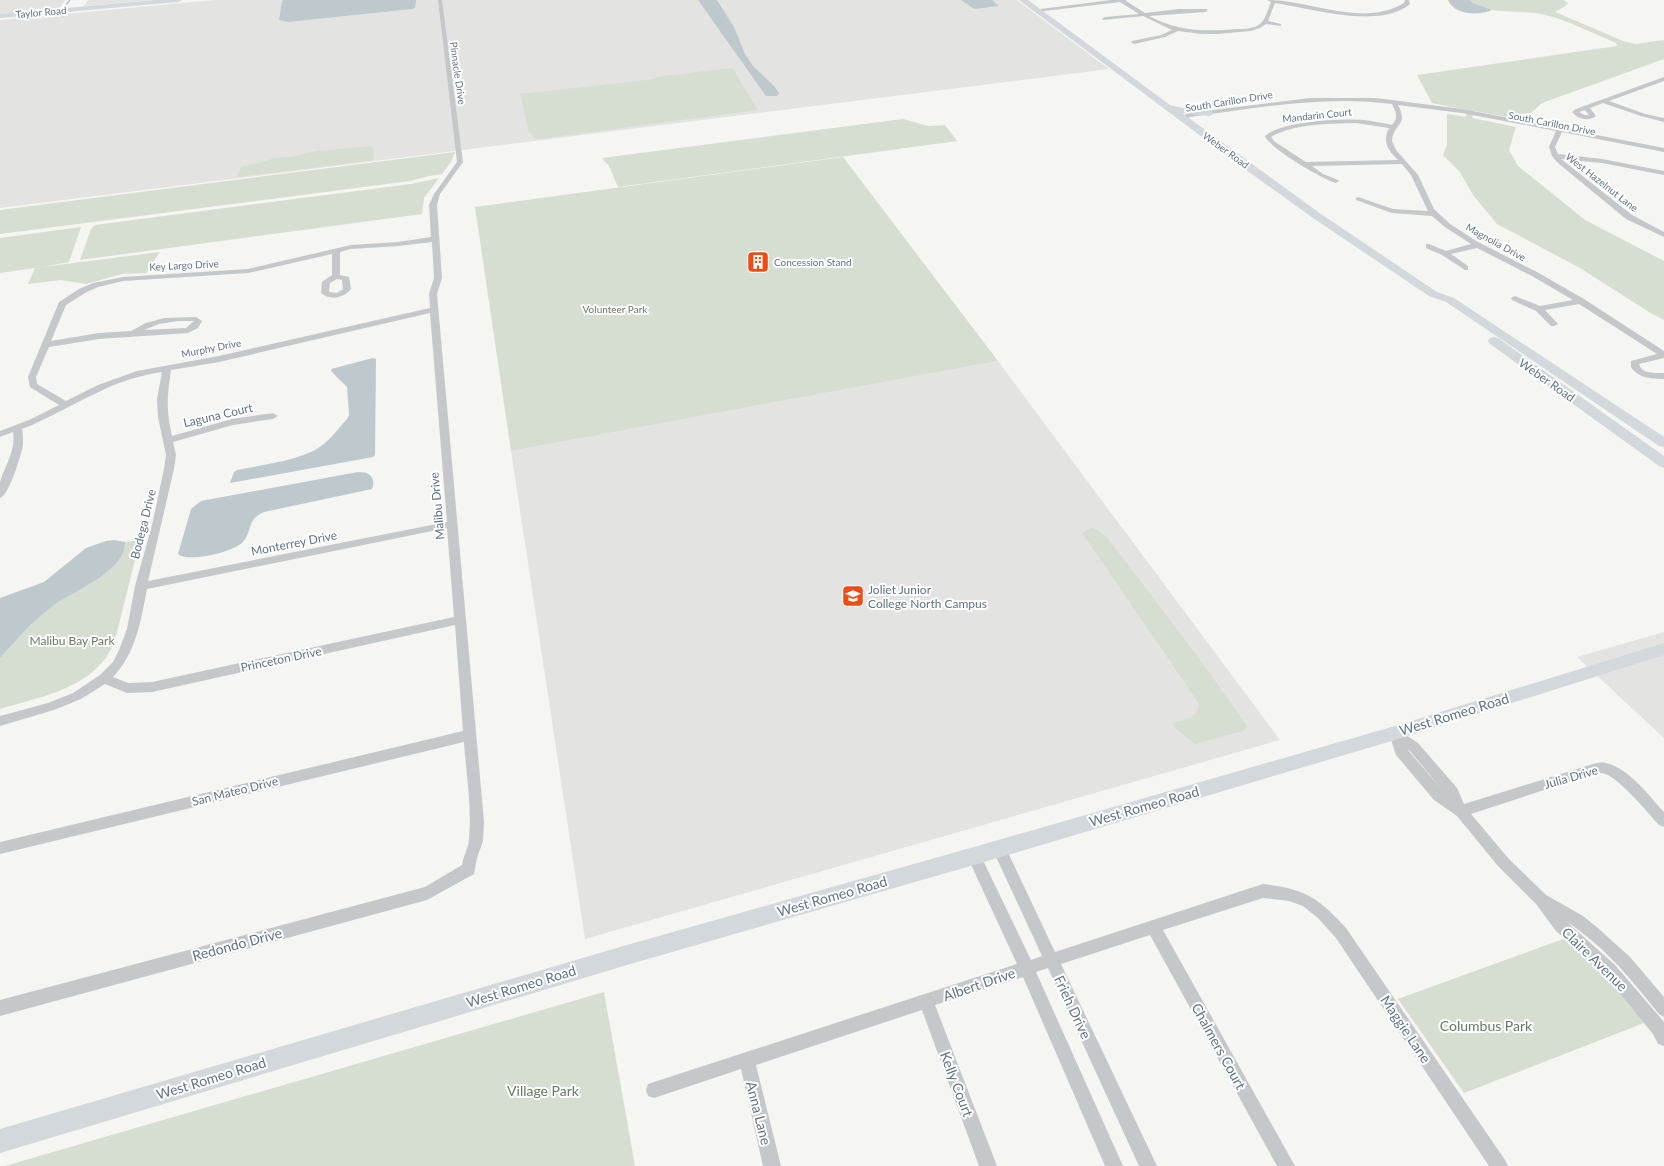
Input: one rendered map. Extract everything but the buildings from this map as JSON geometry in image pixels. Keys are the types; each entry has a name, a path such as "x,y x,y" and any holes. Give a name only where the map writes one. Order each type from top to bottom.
{"main road":[{"name":"Taylor Road","path":"0,16 178,0"},
{"name":"Weber Road","path":"1023,0 1208,138 1317,216 1433,294 1450,300 1664,443"},
{"path":"1163,104 1186,112 1209,115"},
{"path":"1208,138 1203,126 1209,115"},
{"name":"Weber Road","path":"1433,294 1439,302 1664,463"},
{"name":"West Romeo Road","path":"0,1140 628,954 974,856 1395,733 1664,649"}],"street":[{"name":"Pinnacle Drive","path":"440,0 460,148"},
{"path":"1034,8 1090,0"},
{"path":"1034,8 1122,0 1159,24 1176,30 1196,33 1217,33 1252,28 1265,22 1279,25"},
{"path":"1129,0 1137,5 1137,10"},
{"path":"1265,22 1272,0 1334,12 1362,14 1386,13 1403,7 1407,4 1408,0"},
{"path":"1105,19 1144,14 1205,10"},
{"path":"1331,18 1334,12"},
{"path":"1134,42 1163,36 1176,30"},
{"path":"1587,108 1664,79"},
{"path":"1604,101 1643,115 1664,120"},
{"name":"South Carillon Drive","path":"1182,118 1195,119 1209,115 1313,105 1395,104 1664,150"},
{"name":"Magnolia Drive","path":"1395,104 1400,114 1400,119 1392,127 1388,135 1388,142 1403,162 1412,170 1426,204 1434,214 1455,231 1478,245 1549,282 1664,355"},
{"name":"Mandarin Court","path":"1336,181 1321,176 1273,143 1268,136 1271,132 1281,129 1336,122 1365,122 1392,127"},
{"name":"South Carillon Drive","path":"1559,132 1664,155"},
{"name":"West Hazelnut Lane","path":"1559,132 1552,147 1555,156 1560,162 1629,217 1664,235"},
{"name":"Malibu Drive","path":"460,148 460,162 440,190 433,205 434,239 438,278 433,294 477,833 474,850 470,858 469,869"},
{"path":"1555,156 1602,161 1664,173"},
{"path":"1305,164 1403,162"},
{"path":"1358,199 1392,211 1434,214"},
{"name":"Key Largo Drive","path":"66,405 33,385 32,377 62,304 76,294 96,285 130,278 248,271 351,247 398,244 434,239"},
{"path":"1445,253 1478,245"},
{"path":"1429,246 1445,253 1464,268"},
{"path":"336,250 336,276"},
{"path":"1515,298 1539,309 1554,324"},
{"path":"1539,309 1581,301"},
{"name":"Murphy Drive","path":"0,434 17,428 120,379 167,368 225,358 434,310"},
{"path":"45,345 99,336 188,330 195,326 198,322 196,319 160,319 146,324 134,333"},
{"path":"1664,355 1634,363 1636,370 1650,375 1664,376"},
{"name":"Bodega Drive","path":"0,721 61,703 77,696 104,678 117,665 125,651 133,629 141,586 157,525 169,469 171,455 163,417 162,399 167,368"},
{"name":"Laguna Court","path":"169,440 232,422 273,416"},
{"path":"0,495 19,445 20,436 17,428"},
{"name":"Monterrey Drive","path":"141,586 452,524"},
{"name":"Princeton Drive","path":"104,678 127,688 152,687 460,620"},
{"name":"Claire Avenue","path":"1395,733 1401,751 1439,796 1461,811 1503,862 1541,899 1562,926 1604,964 1628,990 1659,1028 1664,1038"},
{"name":"San Mateo Drive","path":"0,848 470,735"},
{"name":"Julia Drive","path":"1461,811 1593,770 1604,768 1615,773 1629,785 1664,821"},
{"name":"Frieh Drive","path":"999,848 1148,1166"},
{"name":"Frieh Drive","path":"974,856 1026,968 1114,1166"},
{"name":"Redondo Drive","path":"0,1008 427,893 435,890 469,869"},
{"name":"Albert Drive","path":"654,1090 1263,891 1284,893 1306,900"},
{"name":"Claire Avenue","path":"1541,899 1565,910 1611,949 1647,987 1664,1009"},
{"name":"Maggie Lane","path":"1306,900 1322,912 1341,933 1499,1166"},
{"name":"Chalmers Court","path":"1153,926 1286,1166"},
{"name":"Kelly Court","path":"926,1001 988,1166"},
{"name":"Anna Lane","path":"747,1060 772,1166"}],"shaded area":[{"path":"0,0 65,0 59,9 0,14"},
{"path":"88,0 152,0 84,6"},
{"path":"215,0 1017,0 1109,69 0,208 0,20"},
{"path":"283,0 416,0 415,8 412,9 288,22 279,20"},
{"path":"698,0 717,0 734,27 745,54 753,66 774,86 779,93 777,96 766,96"},
{"path":"961,0 992,0 999,6 974,9"},
{"path":"1448,0 1470,0 1473,3 1492,10 1480,13 1467,13 1456,9"},
{"path":"373,358 376,359 375,455 373,457 230,483 234,472 237,470 304,455 313,451 332,437 349,415 347,387 332,372 331,369"},
{"name":"Joliet Junior College North Campus","path":"998,361 1280,740 585,939 511,451"},
{"path":"358,472 366,473 371,476 373,481 372,489 264,512 258,515 252,522 243,542 238,546 221,553 201,557 183,556 178,554 191,509 201,501"},
{"path":"114,540 125,542 123,552 118,561 99,578 50,608 26,630 0,658 0,598 44,582 86,548 106,541"},
{"path":"1664,632 1664,738 1577,657"}],"green space":[{"path":"1470,0 1563,0 1568,3 1555,12 1623,41 1636,44 1664,40 1664,59 1542,103 1531,113 1523,114 1522,120 1475,111 1472,118 1516,127 1509,150 1518,166 1585,220 1664,261 1664,320 1580,268 1497,224 1473,195 1460,172 1443,155 1447,145 1447,114 1466,117 1467,110 1432,103 1417,75 1617,46 1616,43 1560,19 1541,14 1493,10 1476,5"},
{"path":"731,68 758,110 538,139 529,133 520,94 655,79 656,77"},
{"path":"903,119 928,126 945,125 957,141 618,187 609,166 602,158"},
{"path":"369,146 373,148 374,160 237,177 241,167 267,161 273,158 291,157 311,152"},
{"path":"455,152 451,162 442,174 410,181 0,234 0,210"},
{"name":"Volunteer Park","path":"843,157 998,361 511,451 475,207"},
{"path":"439,178 424,198 422,214 80,260 91,229 95,225 411,184"},
{"path":"81,227 69,262 42,267 160,252 146,273 122,274 86,284 61,280 28,284 35,268 0,273 0,238"},
{"path":"1092,528 1106,536 1198,657 1247,726 1243,731 1195,744 1173,726 1174,723 1194,715 1197,711 1198,702 1083,534 1083,532"},
{"name":"Malibu Bay Park","path":"140,540 115,640 107,656 96,669 83,679 68,687 51,694 0,709 0,658 32,624 52,607 87,586 109,570 118,561 123,552 125,542"},
{"name":"Columbus Park","path":"1566,938 1612,982 1644,1023 1464,1093 1398,999"},
{"name":"Village Park","path":"604,992 635,1166 5,1166"}],"waterway":[{"path":"66,5 70,0"}],"place":[{"name":"Concession Stand","path":"758,262"},
{"name":"Joliet Junior College North Campus","path":"853,596"}]}
